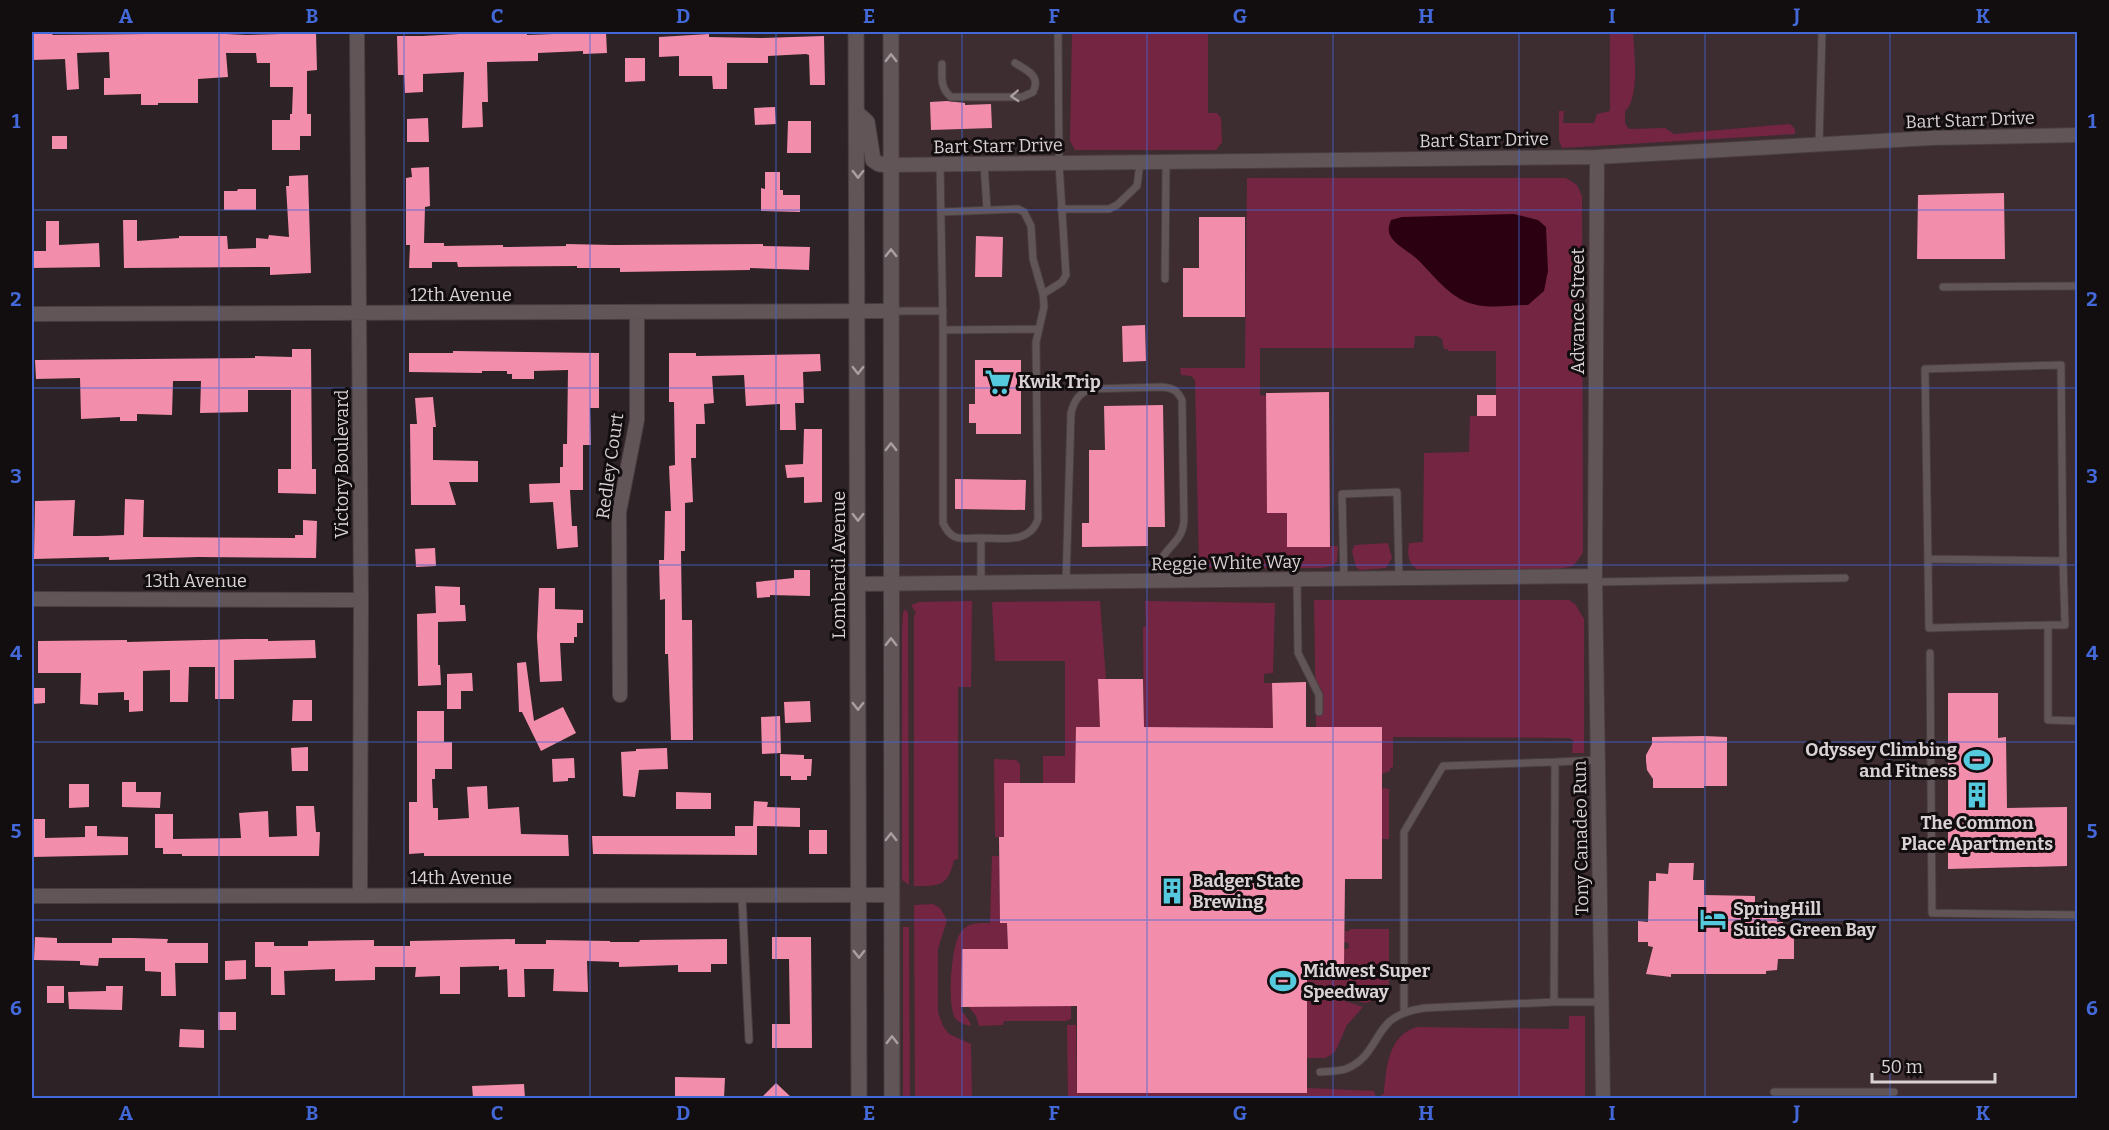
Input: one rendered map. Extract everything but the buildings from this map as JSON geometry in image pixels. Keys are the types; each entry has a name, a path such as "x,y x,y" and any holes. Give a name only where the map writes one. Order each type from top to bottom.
{"main road":[{"name":"Lombardi Avenue","path":"856,32 859,1098"},
{"path":"891,32 892,1098"},
{"path":"857,113 867,122 873,160 879,164 891,165"}],"street":[{"name":"Victory Boulevard","path":"357,32 361,600 360,896"},
{"name":"Bart Starr Drive","path":"891,165 1597,157 1932,138 2078,135"},
{"name":"Advance Street","path":"1595,579 1597,157"},
{"name":"12th Avenue","path":"32,314 637,314 891,311"},
{"name":"Redley Court","path":"620,695 619,512 637,420 637,314"},
{"name":"Reggie White Way","path":"858,584 1399,578 1595,579"},
{"name":"Tony Canadeo Run","path":"1595,579 1603,1098"},
{"name":"13th Avenue","path":"32,599 361,600"},
{"name":"14th Avenue","path":"32,896 891,896"}],"lane":[{"path":"1043,294 1062,282 1066,275 1059,163 1058,32"},
{"path":"1819,145 1822,32"},
{"path":"942,64 941,82 951,97 1022,97 1033,92 1036,79 1032,73 1016,63"},
{"path":"1061,208 1109,209 1116,206 1137,186 1140,162"},
{"path":"1165,279 1166,162"},
{"path":"984,164 987,209"},
{"path":"940,165 943,311 944,330 943,523 948,533 956,538 1022,537 1030,534 1038,519 1036,342 1044,307 1043,294 1033,259 1031,226 1024,212 1018,209 941,212"},
{"path":"1943,287 2078,286"},
{"path":"891,311 943,311"},
{"path":"944,330 1038,329"},
{"path":"2061,364 2065,625 1929,628 1928,559 1924,369 2061,364"},
{"path":"1066,582 1071,412 1074,401 1080,393 1089,389 1162,387 1172,388 1178,392 1182,400 1184,530 1160,560 1157,581"},
{"path":"1344,579 1342,494 1397,492 1399,578"},
{"path":"981,538 981,584"},
{"path":"1928,559 2063,561"},
{"path":"1595,579 1845,578"},
{"path":"1297,580 1298,653 1319,695 1319,712"},
{"path":"2048,625 2048,720 2078,721"},
{"path":"1930,653 1932,913 2078,915"},
{"path":"1404,1013 1404,832 1443,766 1598,760"},
{"path":"1554,1002 1555,762"},
{"path":"742,897 748,1040"},
{"path":"1320,1072 1349,1068 1359,1062 1369,1053 1390,1022 1404,1013 1424,1008 1602,1002"},
{"path":"1774,1092 1894,1092"}],"shaded area":[{"path":"891,32 2077,32 2077,1098 892,1098"},
{"path":"1072,32 1208,32 1208,113 1217,113 1221,118 1222,142 1216,150 1075,150 1070,141"},
{"path":"1610,32 1633,32 1635,62 1633,96 1625,111 1625,123 1629,129 1665,128 1674,134 1790,124 1795,129 1795,134 1562,148 1559,141 1559,111 1564,111 1563,123 1594,123 1597,114 1610,111"},
{"path":"1247,178 1566,178 1577,185 1582,196 1583,553 1573,566 1559,569 1417,569 1412,564 1408,554 1409,543 1423,542 1424,453 1469,452 1470,416 1496,415 1496,351 1448,351 1444,349 1442,339 1437,336 1415,336 1414,348 1260,348 1260,395 1266,396 1267,513 1287,513 1287,547 1338,546 1337,561 1332,566 1322,568 1199,568 1195,380 1191,376 1181,375 1180,368 1245,368"},
{"path":"1514,214 1538,220 1546,227 1548,271 1544,291 1528,305 1486,306 1473,304 1456,297 1416,258 1396,243 1389,231 1391,220 1402,217"},
{"path":"1388,543 1392,558 1386,568 1360,570 1356,567 1352,551 1355,545"},
{"path":"1314,600 1569,600 1575,604 1584,619 1584,753 1572,753 1573,740 1569,738 1393,737 1393,767 1382,774 1381,727 1316,727"},
{"path":"972,601 971,687 958,687 958,859 954,860 949,875 941,883 914,886 914,616 916,613 911,605 919,602"},
{"path":"1100,601 1106,679 1100,727 1075,783 1043,783 1043,756 1065,756 1065,661 995,661 992,602"},
{"path":"1145,601 1275,603 1273,673 1264,674 1264,683 1272,683 1273,728 1144,727"},
{"path":"905,609 908,613 909,885 902,880 902,631"},
{"path":"994,759 1016,760 1020,764 1020,783 1004,784 1004,837 995,837"},
{"path":"1382,789 1389,789 1389,839 1382,839"},
{"path":"992,856 999,856 1000,923 1007,923 1008,949 962,949 961,1010 971,1026 958,1021 953,1011 951,988 953,961 961,932 967,926 990,923"},
{"path":"933,904 940,908 947,920 938,949 938,1012 949,1034 971,1044 972,1098 915,1098 914,905"},
{"path":"903,927 909,927 910,1098 903,1098"},
{"path":"1350,929 1389,929 1389,996 1365,1003 1337,996 1323,997 1307,994 1307,966 1344,966 1344,949 1349,948 1348,943 1344,942 1345,931 1350,931"},
{"path":"1307,1000 1342,1000 1363,1007 1347,1025 1336,1050 1325,1058 1307,1058"},
{"path":"968,1006 1071,1006 1071,1019 1066,1021 1004,1021 1003,1025 979,1026 976,1016"},
{"path":"1569,1016 1585,1016 1585,1098 1378,1098 1384,1093 1390,1054 1394,1045 1407,1031 1417,1027 1569,1029"},
{"path":"1067,1025 1076,1025 1077,1093 1307,1088 1374,1091 1378,1098 1068,1098"}],"place":[{"name":"Kwik Trip","path":"998,382"},
{"name":"Odyssey Climbing and Fitness","path":"1977,760"},
{"name":"The Common Place Apartments","path":"1977,795"},
{"name":"Badger State Brewing","path":"1172,891"},
{"name":"SpringHill Suites Green Bay","path":"1713,919"},
{"name":"Midwest Super Speedway","path":"1283,981"}]}
